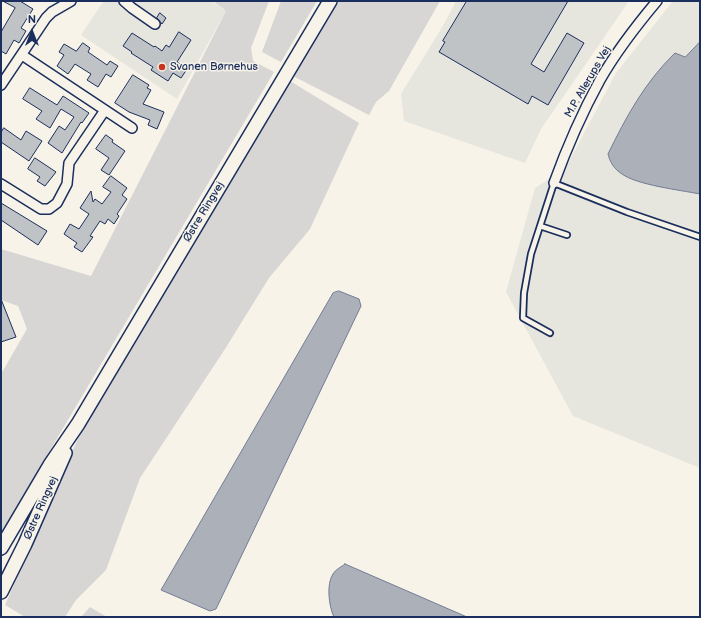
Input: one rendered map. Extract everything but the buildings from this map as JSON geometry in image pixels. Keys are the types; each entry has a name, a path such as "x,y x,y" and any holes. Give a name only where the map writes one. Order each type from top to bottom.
{"main road":[{"name":"Østre Ringvej","path":"1,548 50,465 78,424 330,1"},
{"name":"Østre Ringvej","path":"1,592 25,544 78,424"}],"street":[{"path":"1,85 46,18 52,12 71,1"},
{"path":"124,1 155,24"},
{"name":"M.P. Allerups Vej","path":"554,183 575,129 600,79 627,39 657,1"},
{"path":"22,55 132,128"},
{"path":"1,184 41,209 48,209 58,202 67,184 69,163 105,110"}],"lane":[{"path":"550,333 523,318 524,293 531,254 554,183 627,212 700,237"},
{"path":"540,226 567,235"}],"shaded area":[{"name":"Svanen Børnehus","path":"211,1 226,11 177,99 81,35 103,2"},
{"path":"213,1 269,1 251,48 253,61 274,72 1,533 1,374 27,329 18,306 1,300 1,249 91,276 226,11"},
{"path":"281,1 317,1 281,62 262,52"},
{"path":"339,1 440,1 389,91 376,102 369,115 293,76"},
{"path":"456,1 629,1 541,129 525,163 404,121 401,94 444,24"},
{"path":"673,1 700,1 700,468 573,416 506,292 535,188 565,169 616,73"},
{"path":"700,42 700,194 670,189 629,178 615,168 611,163 608,154 622,127 645,88 664,64 675,53 685,57"},
{"path":"290,81 359,123 310,229 269,278 225,349 140,478 106,570 76,600 65,617 25,617 5,605 83,427"},
{"path":"339,291 359,299 361,306 216,609 210,611 161,590 333,293"},
{"path":"345,564 467,617 334,617 330,602 329,589 331,578 337,570"},
{"path":"90,607 107,617 81,617"}],"place":[{"name":"Svanen Børnehus","path":"162,67"}]}
